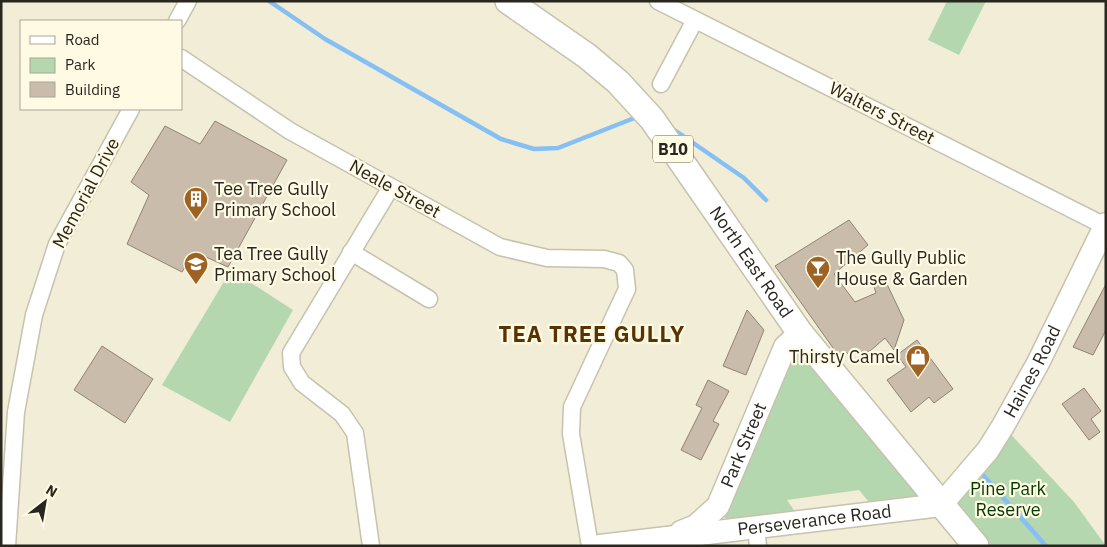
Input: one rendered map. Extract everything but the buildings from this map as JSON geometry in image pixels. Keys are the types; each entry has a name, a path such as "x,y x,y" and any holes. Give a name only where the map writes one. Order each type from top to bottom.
{"main road":[{"name":"North East Road","path":"520,4 618,82 652,120 800,333 976,546"}],"street":[{"path":"178,20 188,1"},
{"name":"Walters Street","path":"658,1 1105,225"},
{"path":"661,84 695,20"},
{"name":"Neale Street","path":"182,59 290,131 500,247 547,258 604,259 619,263 625,270 627,289 572,407 571,434 590,546"},
{"name":"Memorial Drive","path":"7,546 16,412 34,315 57,244 130,110"},
{"path":"371,546 355,433 342,414 302,383 292,367 291,353 391,186"},
{"name":"Haines Road","path":"941,505 988,450 1003,426 1038,363 1105,225"},
{"path":"351,252 429,300"},
{"name":"Park Street","path":"669,538 696,526 718,506 785,347 800,333"},
{"name":"Perseverance Road","path":"600,546 733,530 757,536 941,505"},
{"path":"718,506 723,521 733,530"}],"green space":[{"path":"947,1 986,1 959,55 928,40"},
{"path":"231,270 293,310 230,422 162,385"},
{"path":"800,333 941,505 878,513 859,490 787,500 802,522 733,530 718,506"},
{"name":"Pine Park Reserve","path":"1003,426 1074,502 1106,546 976,546 941,505"}],"waterway":[{"path":"269,1 325,39 501,139 534,149 558,148 637,117"},
{"path":"670,127 744,178 766,200"},
{"path":"983,475 1046,546"}],"place":[{"name":"Tee Tree Gully Primary School","path":"196,220"},
{"name":"Tea Tree Gully Primary School","path":"196,285"},
{"name":"The Gully Public House & Garden","path":"818,289"},
{"name":"Thirsty Camel","path":"918,378"}],"district":[{"name":"TEA TREE GULLY","path":"592,334"}]}
